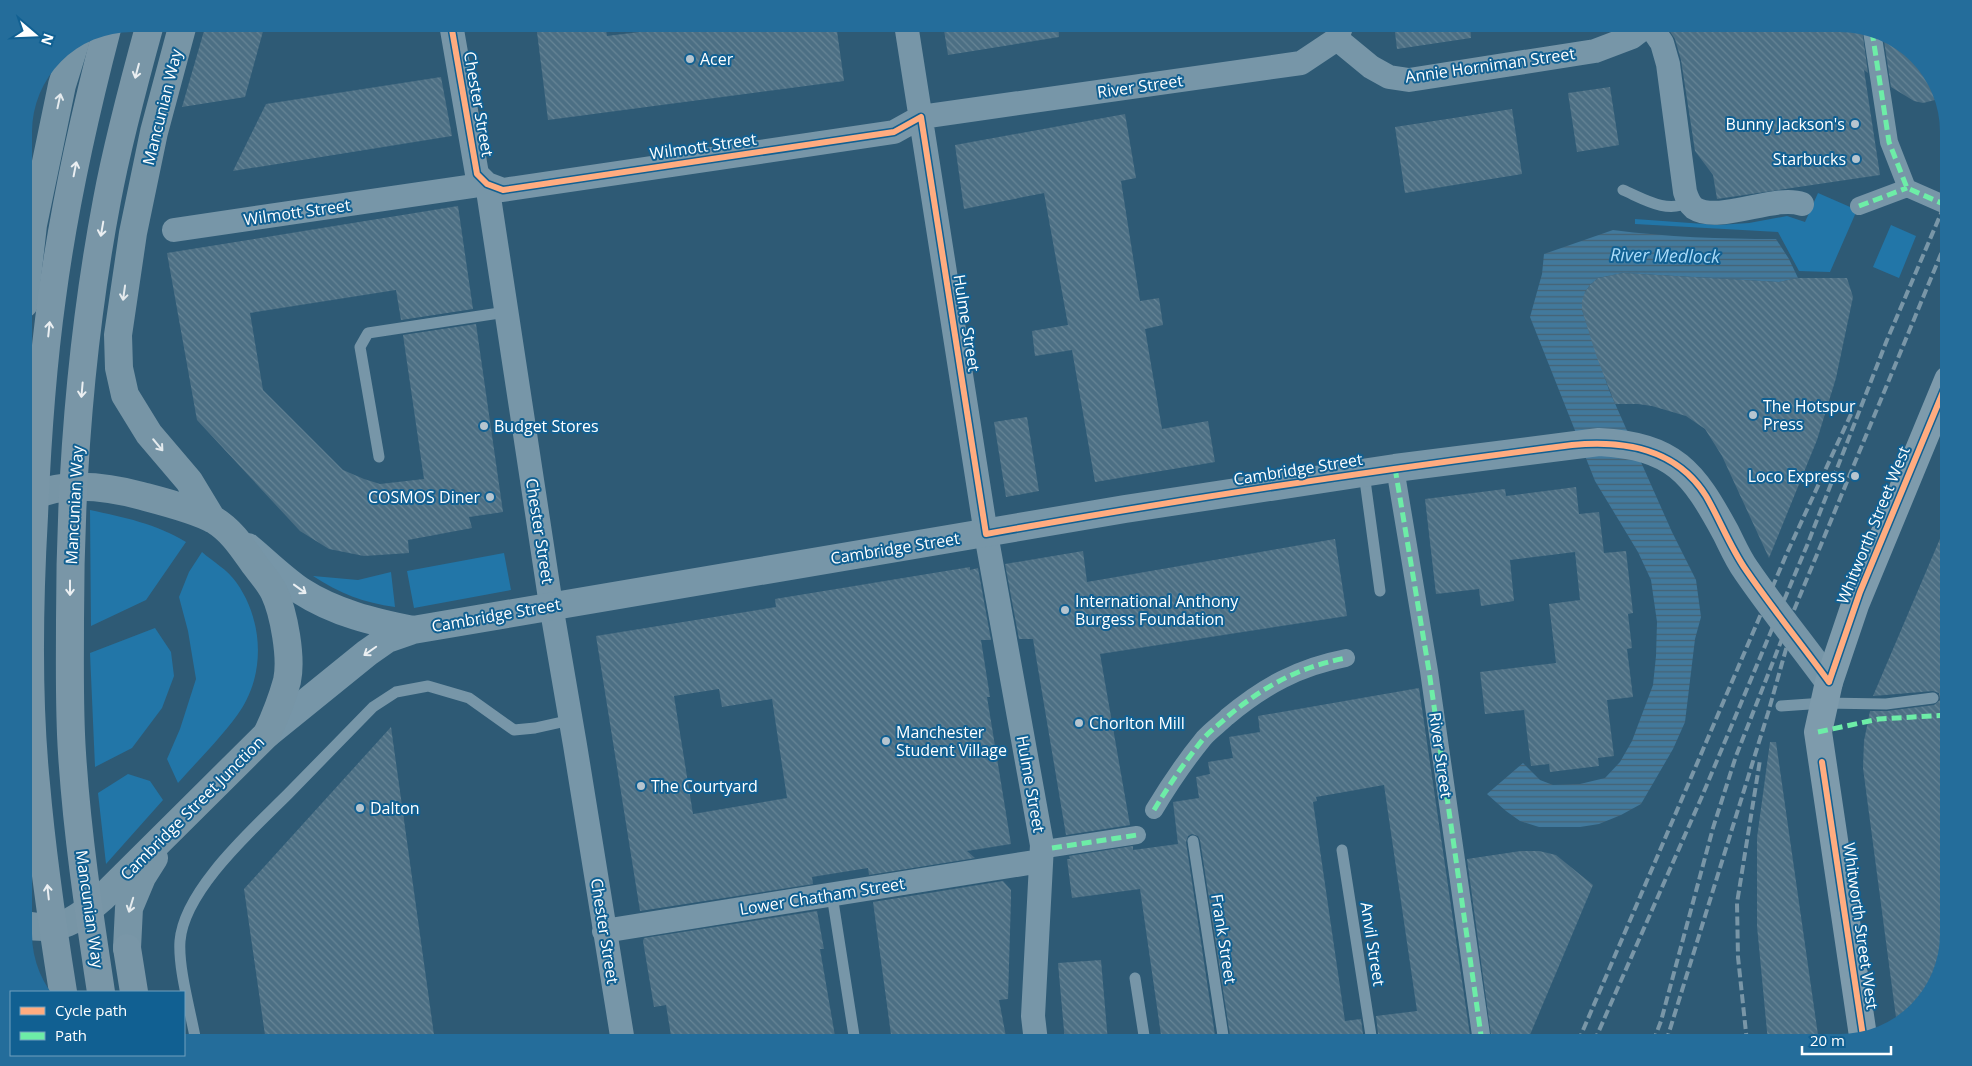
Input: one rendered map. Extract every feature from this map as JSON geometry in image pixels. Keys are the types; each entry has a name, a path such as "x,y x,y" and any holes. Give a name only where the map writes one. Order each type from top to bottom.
{"highway":[{"name":"Mancunian Way","path":"101,991 84,880 72,753 70,551 76,449 94,279 107,199 131,93 148,32"},
{"name":"Mancunian Way","path":"181,32 154,132 133,233 118,335 119,359 125,394 149,434 189,481 212,519"},
{"path":"33,521 39,418 52,298 62,231 86,109 105,37"},
{"path":"33,224 62,85 72,53"},
{"name":"Cambridge Street Junction","path":"33,495 60,488 98,487 146,497 212,519 235,536 274,592 284,621 287,647 287,679 279,708 267,734 170,831 76,920 54,926 33,925"},
{"path":"33,741 35,782 49,902 63,991"},
{"path":"134,991 127,948 129,908 142,877 170,831"}],"main road":[{"name":"Whitworth Street West","path":"1862,1031 1818,732 1827,693 1860,592 1939,401"}],"street":[{"name":"Chester Street","path":"452,32 477,174 487,184 551,605 622,1034"},
{"name":"Hulme Street","path":"907,32 986,534 1042,845 1046,855 1033,1016 1035,1034"},
{"name":"River Street","path":"921,117 1301,63 1339,32"},
{"name":"Annie Horniman Street","path":"1341,32 1371,67 1389,77 1409,80 1595,50 1632,37 1639,32"},
{"name":"Annie Horniman Street","path":"1654,32 1662,43 1668,64 1685,192 1689,202"},
{"path":"1873,39 1889,142 1907,188"},
{"name":"Wilmott Street","path":"174,230 487,184 503,190 894,132 921,117"},
{"path":"1860,206 1907,188 1939,202"},
{"path":"1689,202 1695,208 1712,212 1743,210 1782,202 1794,201 1802,204"},
{"name":"Cambridge Street","path":"267,734 367,653 387,639 413,630 551,605 986,534 1125,509 1395,468 1599,442 1628,446 1664,456 1683,469 1698,485 1706,496 1744,568 1827,693"},
{"name":"River Street","path":"1395,468 1430,681 1481,1034"},
{"name":"Cambridge Street","path":"235,536 300,590 320,602 372,621 413,630"},
{"path":"1154,810 1173,780 1206,736 1247,700 1286,677 1318,664 1346,658"},
{"name":"Lower Chatham Street","path":"604,931 832,895 1046,855 1137,835"}],"lane":[{"path":"1623,190 1653,204 1672,207 1682,206 1689,202"},
{"path":"379,457 360,346 368,333 506,312"},
{"path":"1364,473 1380,591"},
{"path":"195,1034 180,956 180,940 188,911 226,857 373,707 396,692 428,686 469,698 514,730 535,728 571,720"},
{"path":"1781,706 1827,693 1886,704 1933,698"},
{"name":"Frank Street","path":"1193,841 1223,1034"},
{"name":"Anvil Street","path":"1342,850 1371,1034"},
{"path":"832,895 854,1034"},
{"path":"1135,978 1144,1034"}],"shaded area":[{"path":"1818,193 1857,210 1830,272 1799,271 1778,232 1635,224 1635,219 1718,225 1749,223 1787,216 1805,222"},
{"path":"1891,225 1916,236 1899,278 1873,267"},
{"path":"90,510 152,526 186,542 146,600 91,626"},
{"path":"202,552 229,574 245,596 256,627 258,660 250,693 242,708 220,737 178,783 167,759 180,729 196,679 188,631 179,597 189,572"},
{"path":"504,553 511,590 414,608 407,571"},
{"path":"391,572 395,607 373,603 352,596 313,576 358,580"},
{"path":"155,628 171,652 174,676 162,708 132,748 95,767 90,653"},
{"path":"128,774 150,781 163,800 106,864 98,793"}],"water":[{"name":"River Medlock","path":"1613,230 1694,237 1776,239 1798,278 1779,282 1623,273 1598,278 1585,292 1582,310 1609,390 1672,532 1696,580 1701,617 1695,639 1685,722 1673,749 1641,804 1599,824 1580,827 1539,827 1520,821 1487,794 1523,763 1540,780 1553,785 1580,784 1605,778 1620,762 1632,741 1653,685 1657,622 1651,580 1638,552 1595,481 1530,317 1542,274 1544,254"}],"building":[{"path":"204,32 263,32 245,97 182,107"},
{"name":"Acer","path":"537,32 606,32 607,36 639,32 837,32 844,81 548,120"},
{"path":"944,32 1059,32 1059,37 948,55"},
{"path":"1395,32 1471,32 1471,38 1397,49"},
{"path":"1670,32 1839,32 1863,36 1868,73 1864,70 1880,175 1717,199 1713,175 1695,151 1681,60 1675,39"},
{"path":"1884,43 1895,49 1915,67 1923,77 1934,100 1923,103 1914,101 1891,87"},
{"path":"441,77 452,136 233,171 266,104"},
{"path":"1610,87 1619,145 1577,152 1568,93"},
{"path":"1512,109 1522,174 1405,193 1395,127"},
{"path":"1125,114 1136,178 1121,181 1140,301 1159,298 1163,325 1145,329 1162,429 1208,421 1215,462 1095,482 1072,350 1035,356 1032,331 1068,325 1044,193 964,209 955,145"},
{"path":"458,206 473,309 401,320 396,290 250,313 263,390 343,470 380,484 424,479 403,335 476,324 503,512 469,517 472,528 408,540 409,553 364,556 329,549 300,531 197,420 167,253"},
{"name":"The Hotspur Press","path":"1623,273 1779,282 1798,278 1847,278 1853,297 1836,378 1817,440 1769,558 1722,456 1705,429 1686,416 1652,406 1615,404 1596,355 1582,310 1582,301 1585,292 1598,278"},
{"path":"1027,417 1039,491 1006,497 994,422"},
{"path":"1576,487 1579,514 1599,512 1604,553 1626,551 1633,613 1628,614 1632,648 1627,649 1633,697 1607,700 1614,756 1598,758 1599,766 1550,772 1549,764 1531,766 1524,710 1485,714 1480,672 1556,663 1549,604 1580,600 1575,552 1510,560 1514,601 1481,606 1479,589 1436,594 1425,499 1505,489 1506,496"},
{"name":"Chorlton Mill","path":"1335,539 1347,616 1100,654 1130,825 1066,835 1033,639 1019,639 1005,564 1083,551 1087,582"},
{"path":"1940,540 1940,698 1939,693 1933,691 1873,696"},
{"name":"Manchester Student Village","path":"970,567 970,570 978,568 991,640 981,640 990,697 987,697 1011,844 967,851 975,858 869,875 868,868 812,877 813,884 640,911 596,636 776,607 775,599","holes":["719,689 722,707 772,699 787,798 693,814 674,696"]},
{"path":"1419,688 1470,1034 1378,1034 1376,1016 1417,1011 1384,785 1316,797 1317,801 1313,802 1345,1021 1361,1019 1363,1034 1230,1034 1200,840 1198,836 1192,834 1188,836 1186,842 1215,1034 1161,1034 1140,889 1072,898 1067,859 1070,859 1069,856 1133,846 1133,850 1178,844 1173,802 1199,798 1196,777 1210,774 1208,762 1233,758 1229,737 1260,732 1258,716"},
{"path":"1940,700 1940,933 1938,953 1923,989 1910,1004 1896,1016 1863,768 1864,741 1870,711 1887,711 1934,705"},
{"name":"Dalton","path":"391,727 434,1034 265,1034 244,889"},
{"path":"1770,742 1776,742 1818,1034 1767,1034 1757,926 1757,838"},
{"path":"1521,851 1539,851 1556,855 1593,885 1530,1034 1491,1034 1467,859"},
{"path":"1003,881 1011,890 1008,999 999,1000 1005,1034 891,1034 873,902"},
{"path":"817,911 824,949 820,949 835,1034 671,1034 666,1005 654,1007 644,938"},
{"path":"1101,960 1107,1034 1064,1034 1058,963"}],"railway":[{"path":"1598,1034 1703,794 1808,543 1887,340 1939,218"},
{"path":"1656,1034 1713,828 1736,756 1780,644 1939,258"},
{"path":"1581,1034 1787,553 1852,412"},
{"path":"1668,1034 1768,713 1788,642"},
{"path":"1746,1034 1738,957 1737,903 1760,760"}],"marked path":[{"path":"1873,39 1889,142 1907,188 1939,202"},
{"path":"1859,206 1907,188"},
{"path":"1395,468 1429,671 1481,1034"},
{"path":"1154,810 1204,738 1227,717 1255,696 1297,672 1346,658"},
{"path":"1818,732 1879,719 1940,715"},
{"path":"1052,848 1137,835"}],"cycle path":[{"path":"452,32 477,174 487,184 503,190 894,132 921,117 986,534 1205,497 1425,465 1572,445 1611,444 1629,446 1664,457 1680,467 1694,480 1706,496 1746,570 1829,682"},
{"path":"1829,682 1860,592 1939,401"},
{"path":"1822,762 1862,1031"}],"place":[{"name":"Acer","path":"690,59"},
{"name":"Bunny Jackson's","path":"1855,124"},
{"name":"Starbucks","path":"1856,159"},
{"name":"The Hotspur Press","path":"1753,415"},
{"name":"Budget Stores","path":"484,426"},
{"name":"Loco Express","path":"1855,476"},
{"name":"COSMOS Diner","path":"490,497"},
{"name":"International Anthony Burgess Foundation","path":"1065,610"},
{"name":"Chorlton Mill","path":"1079,723"},
{"name":"Manchester Student Village","path":"886,741"},
{"name":"The Courtyard","path":"641,786"},
{"name":"Dalton","path":"360,808"}]}
